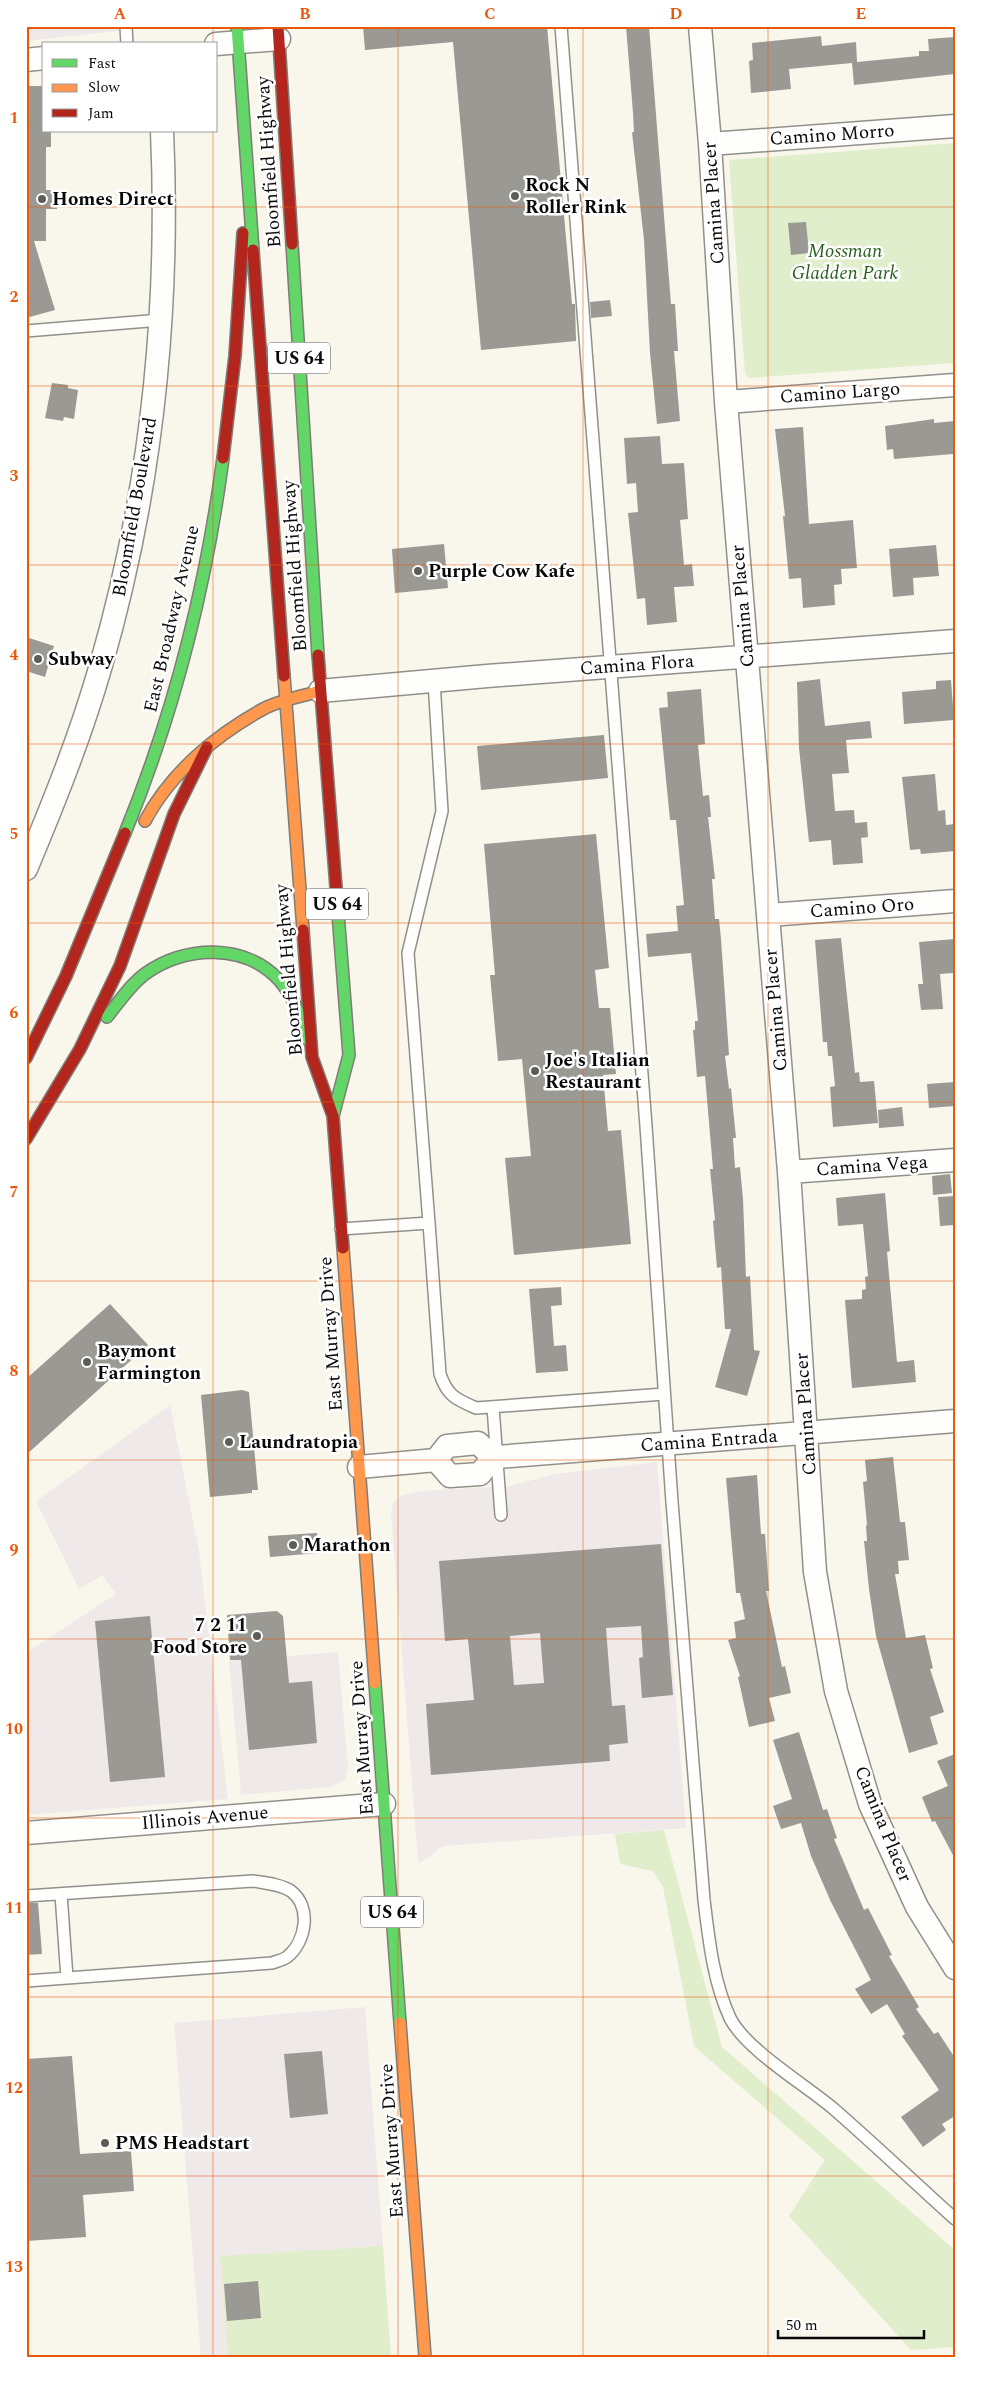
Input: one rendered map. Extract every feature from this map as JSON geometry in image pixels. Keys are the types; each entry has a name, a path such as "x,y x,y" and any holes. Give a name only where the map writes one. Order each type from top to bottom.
{"main road":[{"name":"Bloomfield Highway","path":"278,33 320,691 349,1055 333,1116"},
{"name":"Bloomfield Highway","path":"238,34 312,1057 333,1116"},
{"name":"East Broadway Avenue","path":"26,1058 54,1006 149,773 167,719 193,622 215,515 225,442 239,302 246,161"},
{"path":"138,834 165,786 182,768 207,747 267,707 320,691"},
{"path":"26,1139 80,1049 120,966 174,814 207,747"},
{"path":"54,1006 115,890"},
{"path":"80,1049 128,990 145,974 162,963 181,956 210,951 241,957 273,974 287,991 298,1009 312,1057"},
{"name":"East Murray Drive","path":"333,1116 425,2357"}],"street":[{"name":"Camina Placer","path":"700,26 710,144 726,402 789,1172 815,1572 836,1691 870,1804 917,1907 955,1968"},
{"path":"218,43 238,34 278,33"},
{"path":"26,60 42,58"},
{"name":"Camino Morro","path":"710,144 955,126"},
{"name":"Bloomfield Boulevard","path":"26,869 78,736 100,668 120,593 142,484 154,399 161,320 164,225 162,132"},
{"name":"Camino Largo","path":"726,402 955,385"},
{"name":"Camina Flora","path":"320,691 955,641"},
{"name":"Camino Oro","path":"768,914 955,901"},
{"name":"Camina Vega","path":"789,1172 955,1160"},
{"name":"Camina Entrada","path":"495,1457 955,1421"},
{"path":"359,1467 436,1460 447,1446 478,1444 495,1457 480,1474 450,1476 436,1460"},
{"name":"Illinois Avenue","path":"26,1833 384,1804"}],"lane":[{"path":"126,26 127,42"},
{"path":"561,26 646,1126 667,1444 704,1900 712,1960 719,1990 731,2019 744,2038 835,2110 955,2219"},
{"path":"26,331 161,320"},
{"path":"434,681 442,811 408,953 440,1374 445,1389 458,1400 476,1408 664,1394"},
{"path":"341,1229 429,1223"},
{"path":"493,1407 500,1515"},
{"path":"26,1896 253,1881 274,1884 291,1892 303,1907 304,1926 300,1942 287,1957 272,1964 26,1982"},
{"path":"61,1894 67,1978"}],"shaded area":[{"path":"26,26 165,26 26,41"},
{"path":"170,1405 199,1551 228,1799 26,1815 26,1653 116,1594 102,1575 79,1589 36,1501"},
{"path":"657,1462 686,1828 443,1846 422,1862 418,1862 391,1513 393,1503 402,1495 421,1491 510,1486 555,1474"},
{"path":"338,1652 348,1768 345,1780 330,1787 241,1795 229,1661"},
{"path":"365,2007 383,2246 220,2257 228,2357 201,2357 174,2023"}],"green space":[{"name":"Mossman Gladden Park","path":"955,143 955,363 749,378 745,374 729,160"},
{"path":"664,1830 722,2047 955,2250 955,2347 911,2350 789,2216 825,2160 694,2046 663,1887 653,1871 620,1864 615,1834"},
{"path":"383,2246 391,2357 228,2357 220,2256"}],"building":[{"name":"Rock N Roller Rink","path":"363,26 547,26 572,304 575,304 576,341 481,350 453,42 365,50"},
{"path":"626,26 649,26 671,304 675,304 678,351 674,351 680,421 657,424 650,353 644,240 632,132 634,132 633,113"},
{"path":"821,36 822,46 856,42 857,62 919,56 919,51 929,51 928,39 955,37 955,74 854,85 852,63 789,69 791,89 751,93 749,61 753,60 752,43"},
{"path":"26,86 42,86 42,132 51,132 51,147 46,147 46,190 57,190 57,209 46,209 46,241 34,241 55,310 26,318"},
{"path":"806,222 809,253 791,255 788,223"},
{"path":"610,300 612,316 591,318 590,302"},
{"path":"52,383 68,385 68,388 78,390 74,419 64,417 63,421 45,418"},
{"path":"934,419 934,423 955,421 953,454 894,459 893,449 887,450 885,426"},
{"path":"803,427 809,524 853,520 857,568 841,569 842,584 834,585 835,605 803,608 801,578 789,579 783,516 785,516 775,429"},
{"path":"660,436 662,464 684,463 688,519 680,520 684,565 692,564 694,586 674,587 677,622 647,625 645,598 637,599 628,513 638,512 636,483 627,484 624,438"},
{"name":"Purple Cow Kafe","path":"444,544 448,588 395,593 392,549"},
{"path":"936,545 939,576 913,578 914,595 893,597 889,549"},
{"name":"Subway","path":"26,637 54,646 45,677 26,671"},
{"path":"820,679 825,726 870,721 872,738 846,740 849,773 832,774 835,811 854,810 855,823 867,822 868,837 861,838 863,863 833,865 831,840 809,842 799,748 797,682"},
{"path":"951,680 954,720 904,724 902,692 936,689 936,681"},
{"path":"701,689 705,744 698,745 703,796 709,795 711,817 708,817 715,879 712,879 715,919 719,919 729,1055 725,1056 729,1089 731,1088 736,1138 733,1138 735,1168 740,1167 746,1277 750,1276 754,1350 760,1351 747,1396 715,1387 731,1329 725,1329 721,1267 717,1268 710,1169 713,1169 705,1076 697,1077 693,1030 695,1030 695,1021 698,1021 691,953 648,957 646,934 678,931 676,906 684,905 676,820 670,820 659,708 668,707 667,692"},
{"path":"604,735 608,778 481,790 477,746"},
{"path":"935,774 938,811 945,810 946,825 955,824 955,851 921,854 920,849 910,850 902,777"},
{"path":"596,834 609,968 595,970 599,1008 610,1008 616,1074 603,1075 608,1131 621,1130 631,1244 514,1255 505,1158 531,1156 522,1059 498,1061 490,975 495,975 484,844"},
{"path":"841,938 855,1073 859,1072 860,1082 874,1081 878,1123 833,1127 830,1087 835,1086 832,1056 828,1056 827,1042 823,1042 815,940"},
{"path":"955,939 953,973 940,974 943,1009 921,1010 918,984 923,984 919,942"},
{"path":"955,1082 955,1106 929,1108 927,1084"},
{"path":"902,1107 904,1126 879,1128 878,1110"},
{"path":"950,1174 952,1193 933,1195 932,1176"},
{"path":"885,1193 890,1251 887,1252 897,1362 914,1360 916,1382 852,1388 845,1300 862,1299 862,1290 866,1289 865,1277 868,1276 863,1224 838,1226 836,1198"},
{"path":"955,1196 955,1225 940,1226 938,1197"},
{"path":"561,1287 562,1305 551,1306 554,1346 566,1345 568,1371 536,1373 529,1289"},
{"name":"Baymont Farmington","path":"110,1304 148,1345 26,1455 26,1379"},
{"name":"Laundratopia","path":"242,1390 249,1392 258,1490 252,1490 252,1493 210,1497 201,1395"},
{"path":"893,1457 900,1522 905,1522 909,1560 898,1561 899,1574 895,1574 906,1638 925,1635 933,1668 930,1669 944,1712 930,1717 938,1744 909,1753 876,1636 864,1541 867,1541 863,1482 867,1481 865,1460"},
{"path":"757,1475 761,1534 765,1534 769,1591 766,1591 782,1667 785,1666 791,1693 769,1698 775,1721 749,1727 738,1677 740,1676 728,1640 736,1638 734,1622 745,1619 740,1593 736,1593 726,1478"},
{"name":"Marathon","path":"317,1533 319,1553 270,1557 268,1536"},
{"path":"661,1544 673,1695 642,1698 639,1658 643,1657 641,1626 606,1628 612,1706 625,1705 628,1743 609,1745 610,1761 431,1775 426,1704 474,1700 468,1639 445,1641 439,1561","holes":["540,1633 544,1683 514,1685 510,1636"]},
{"path":"277,1611 283,1616 289,1683 312,1681 317,1743 249,1750 241,1660 230,1660 227,1615"},
{"path":"150,1616 165,1777 110,1782 95,1621"},
{"path":"799,1732 823,1810 827,1809 837,1838 834,1839 864,1910 868,1908 892,1955 889,1956 919,2007 916,2009 934,2034 938,2032 955,2058 955,2116 942,2124 946,2130 923,2147 901,2117 939,2090 902,2036 905,2034 887,2004 871,2014 855,1989 871,1980 831,1902 811,1856 801,1823 781,1829 773,1806 792,1799 773,1740"},
{"path":"955,1754 955,1859 935,1821 932,1822 922,1797 948,1786 937,1761"},
{"path":"26,1903 38,1903 42,1954 26,1955"},
{"path":"322,2051 328,2114 290,2118 284,2054"},
{"path":"72,2056 80,2154 131,2151 134,2191 83,2195 86,2237 26,2241 26,2059"},
{"path":"258,2281 261,2318 227,2321 224,2284"}],"traffic: fast":[{"path":"237,26 253,250"},
{"path":"292,244 318,655"},
{"path":"125,833 159,742 186,649 207,554 223,458"},
{"path":"333,1116 349,1055 338,913"},
{"path":"107,1017 134,983 161,964 196,953 214,952 232,954 249,959 265,968 279,980 293,1001 307,1039"},
{"path":"375,1683 400,2023"}],"traffic: slow":[{"path":"284,676 303,930"},
{"path":"145,821 168,786 213,742 247,718 271,705 320,691"},
{"path":"343,1248 375,1683"},
{"path":"400,2023 425,2357"}],"traffic: jam":[{"path":"278,26 292,244"},
{"path":"223,458 235,356 243,233"},
{"path":"253,250 284,676"},
{"path":"318,655 338,913"},
{"path":"26,1139 80,1049 120,966 174,814 207,747"},
{"path":"26,1058 66,976 125,833"},
{"path":"303,930 312,1057 333,1116 343,1248"}],"place":[{"name":"Rock N Roller Rink","path":"515,196"},
{"name":"Homes Direct","path":"42,199"},
{"name":"Purple Cow Kafe","path":"418,571"},
{"name":"Subway","path":"38,659"},
{"name":"Joe's Italian Restaurant","path":"535,1071"},
{"name":"Baymont Farmington","path":"87,1362"},
{"name":"Laundratopia","path":"229,1442"},
{"name":"Marathon","path":"293,1545"},
{"name":"7 2 11 Food Store","path":"257,1636"},
{"name":"PMS Headstart","path":"105,2143"}]}
